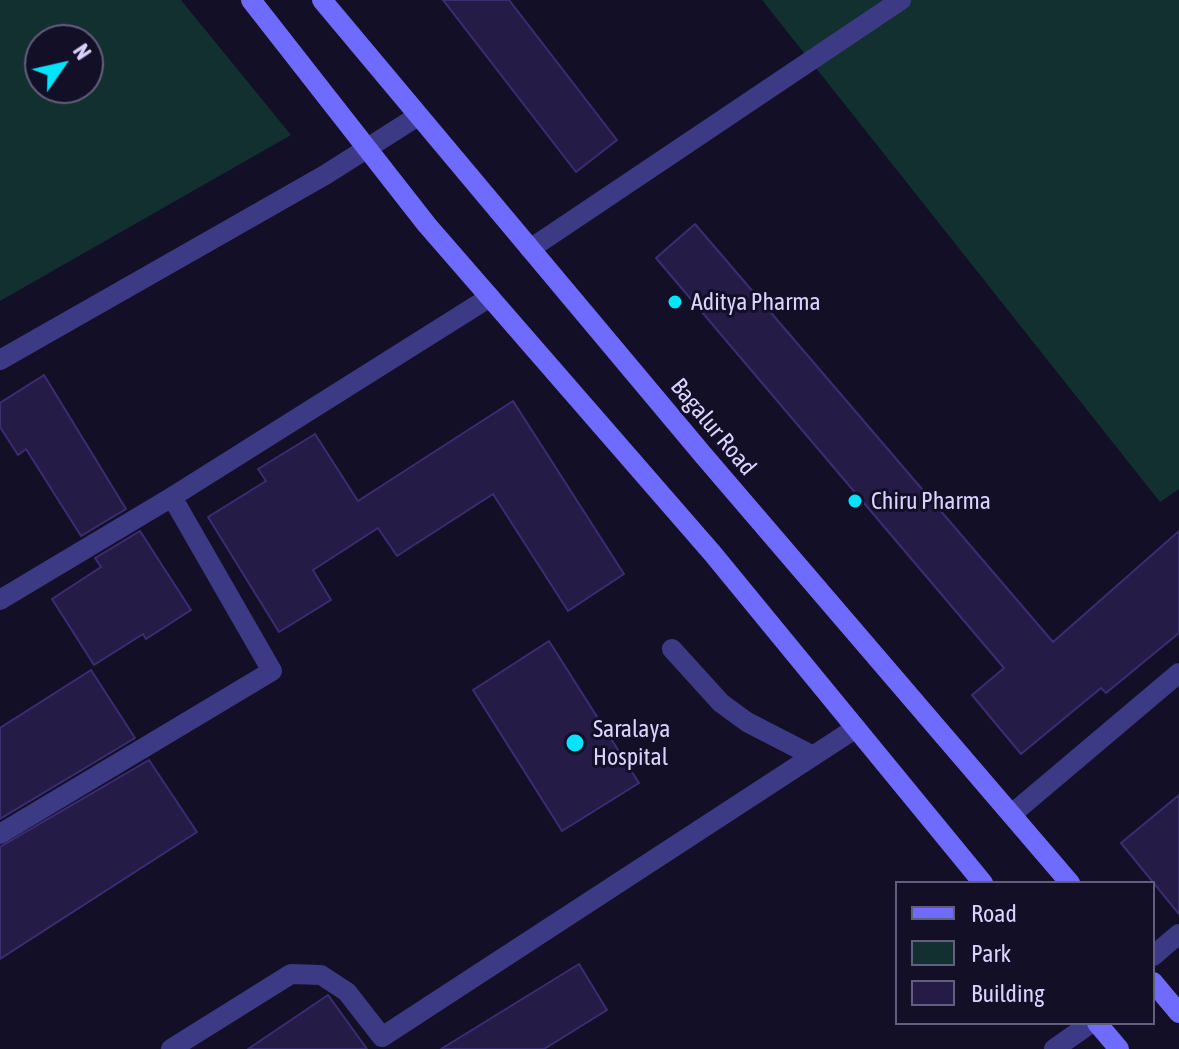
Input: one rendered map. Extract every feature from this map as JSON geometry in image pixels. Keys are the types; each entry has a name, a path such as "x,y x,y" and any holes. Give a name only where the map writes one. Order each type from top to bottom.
{"main road":[{"path":"251,0 490,297 713,554 981,881"},
{"name":"Bagalur Road","path":"322,0 1068,881"},
{"path":"1155,984 1179,1013"},
{"path":"1099,1025 1119,1049"}],"street":[{"path":"530,249 901,0"},
{"path":"0,360 325,175 418,116"},
{"path":"0,600 172,497 490,297"},
{"path":"0,834 272,671 172,497"},
{"path":"672,649 721,703 747,722 813,756"},
{"path":"1012,814 1179,673"},
{"path":"171,1049 291,974 321,975 347,992 386,1043 856,728"},
{"path":"1155,954 1179,934"},
{"path":"1054,1049 1088,1025"}],"green space":[{"path":"0,0 181,0 291,135 0,301"},
{"path":"762,0 1179,0 1179,489 1160,502"}],"building":[{"path":"443,0 509,0 617,140 576,172"},
{"path":"695,224 1053,642 1179,531 1179,633 1106,693 1101,688 1021,754 972,695 1004,668 656,258"},
{"path":"44,375 126,509 81,536 26,449 18,455 0,427 0,403"},
{"path":"513,401 624,574 568,611 493,494 397,556 378,528 313,570 331,600 279,632 208,517 266,481 258,469 315,434 358,501"},
{"path":"140,531 191,610 146,639 143,634 94,665 52,599 101,567 95,558"},
{"path":"549,641 639,783 562,831 473,690"},
{"path":"91,670 135,738 0,819 0,728"},
{"path":"149,760 197,832 0,959 0,847"},
{"path":"1179,795 1179,914 1155,881 1121,843"},
{"path":"579,964 607,1010 544,1049 441,1049"},
{"path":"328,995 367,1049 248,1049"}],"place":[{"name":"Aditya Pharma","path":"675,302"},
{"name":"Chiru Pharma","path":"855,501"},
{"name":"Saralaya Hospital","path":"575,743"}]}
